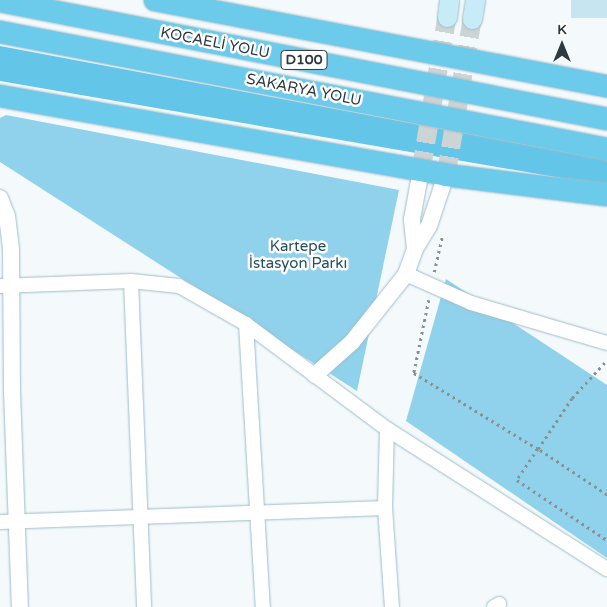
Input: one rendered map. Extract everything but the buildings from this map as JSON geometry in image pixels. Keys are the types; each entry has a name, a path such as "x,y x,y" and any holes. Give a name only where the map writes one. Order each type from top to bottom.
{"highway":[{"path":"155,0 607,86"},
{"name":"KOCAELİ YOLU","path":"0,1 607,118"},
{"name":"SAKARYA YOLU","path":"0,32 607,149"},
{"path":"0,96 24,102 446,175 607,195"}],"main road":[{"path":"472,19 475,0"}],"street":[{"path":"0,105 24,102"},
{"path":"415,249 412,219 421,170"},
{"path":"315,376 352,342 406,274 415,249 429,226 446,175"},
{"path":"0,198 10,232 6,286 20,607"},
{"path":"406,274 471,304 607,343"},
{"path":"6,286 131,282 179,286 246,324 387,429 607,569"},
{"path":"131,282 144,607"},
{"path":"246,324 259,511 263,607"},
{"path":"387,429 385,508 392,607"},
{"path":"0,522 139,518 259,511 385,508"}],"path":[{"path":"442,232 414,373 538,449 607,495"},
{"path":"607,360 572,398 517,480 607,540"}],"green space":[{"name":"Kartepe İstasyon Parkı","path":"6,115 399,190 357,391 0,162 0,118"},
{"path":"446,279 607,385 607,558 406,421"}],"shaded area":[{"path":"0,46 607,160 607,186 0,81"}],"tunnel":[{"path":"421,170 447,17"},
{"path":"446,175 472,19"}]}
